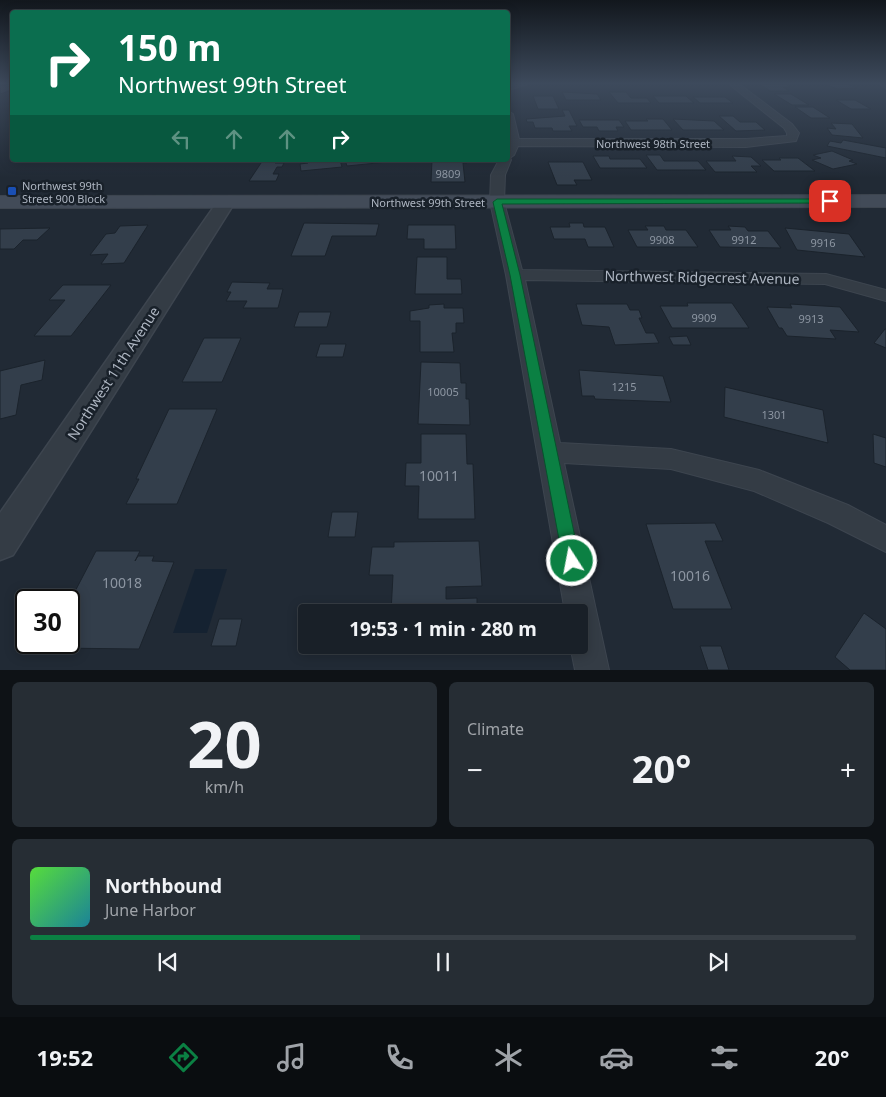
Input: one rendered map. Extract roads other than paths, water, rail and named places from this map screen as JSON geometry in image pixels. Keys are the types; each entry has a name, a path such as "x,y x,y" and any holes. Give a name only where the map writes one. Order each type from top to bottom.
{"main road":[{"name":"Northwest 99th Street","path":"0,202 886,201"}],"street":[{"name":"Northwest 98th Street","path":"510,151 746,143 792,139 793,133 788,126 774,115"},
{"path":"504,162 498,175 497,202 515,275 551,452 592,670"},
{"name":"Northwest 11th Avenue","path":"0,543 226,202"},
{"name":"Northwest Ridgecrest Avenue","path":"515,275 826,278 886,296"},
{"path":"551,452 671,458 750,479 838,514 886,539"}],"water":[{"path":"195,569 227,569 207,633 173,633"}],"place":[{"name":"Northwest 99th Street 900 Block","path":"12,191"}]}
